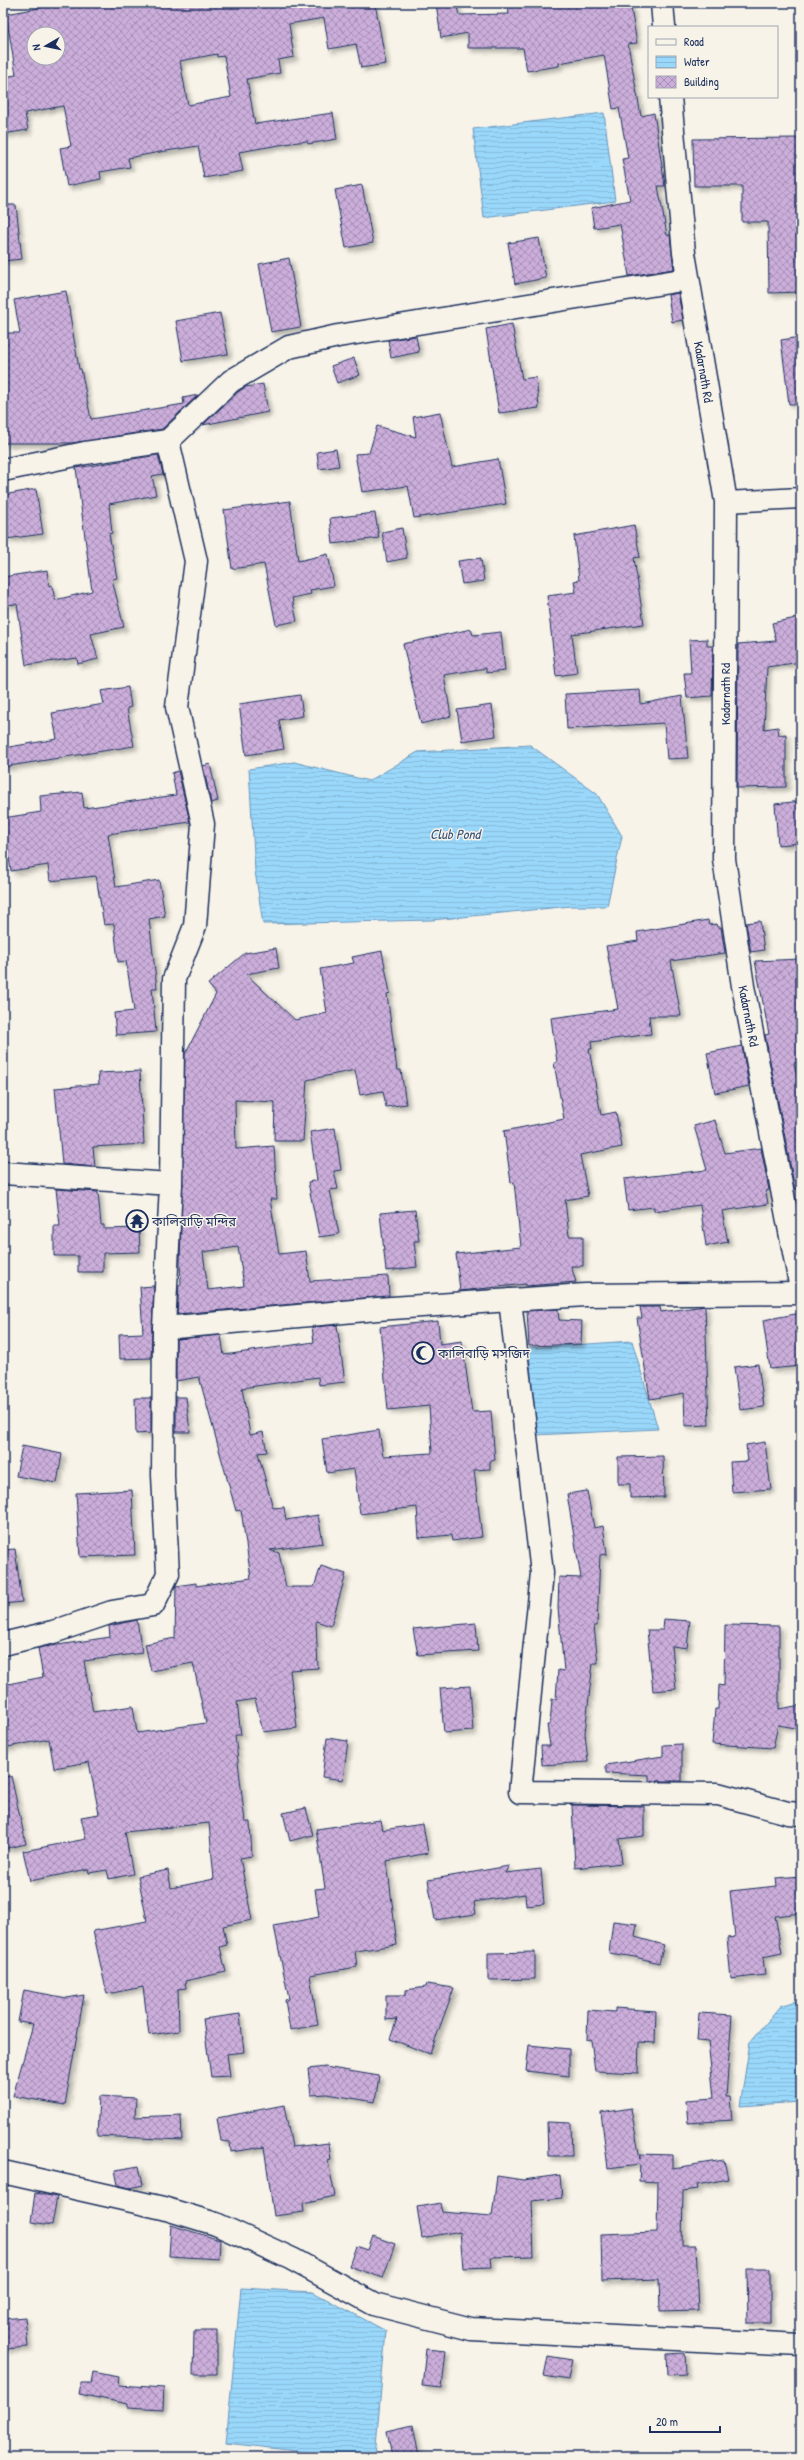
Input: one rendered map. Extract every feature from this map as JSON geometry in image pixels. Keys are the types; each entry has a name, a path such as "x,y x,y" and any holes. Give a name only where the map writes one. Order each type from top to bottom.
{"street":[{"path":"662,3 664,26"},
{"name":"Kadarnath Rd","path":"670,98 688,278 726,502 724,859 743,986 801,1289"},
{"path":"3,470 85,453 168,442 231,381 289,347 338,336 688,278"},
{"path":"3,1644 52,1632 112,1612 153,1605 168,1574 163,1475 164,1328 171,1184 174,979 195,926 203,824 177,707 196,562 168,442"},
{"path":"726,502 801,498"},
{"path":"3,1173 171,1184"},
{"path":"164,1328 212,1322 585,1295 801,1293"},
{"path":"510,1300 542,1573 520,1792 718,1794 788,1813 801,1814"},
{"path":"3,2172 163,2208 216,2224 292,2259 374,2304 471,2328 801,2345"}],"water":[{"path":"604,113 615,201 484,218 473,129"},
{"name":"Club Pond","path":"530,745 597,794 622,836 607,906 571,906 432,920 263,924 255,871 249,769 294,762 369,781 418,752"},
{"path":"632,1341 658,1429 535,1435 529,1348"},
{"path":"801,1999 801,2102 740,2106 750,2042 781,2006"},
{"path":"241,2288 313,2292 386,2331 375,2457 349,2457 226,2443"}],"building":[{"path":"50,3 375,3 386,64 361,68 356,44 329,49 324,18 289,24 294,57 278,60 280,73 247,79 255,124 333,113 337,139 308,144 307,141 291,143 239,152 243,171 204,178 198,146 160,152 128,158 130,167 100,172 101,179 67,186 60,148 71,146 63,106 25,113 28,130 3,134 3,77 16,75 6,14 50,6","holes":["217,54 217,57 224,56 231,97 188,105 180,61"]},
{"path":"436,3 456,3 459,15 509,14 507,3 630,3 637,43 628,44 641,116 654,113 665,186 658,186 667,235 670,235 674,269 629,276 620,224 594,228 591,208 630,200 622,159 628,158 619,108 613,109 604,55 559,63 559,66 527,71 523,48 468,48 468,33 441,38"},
{"path":"800,138 801,292 769,293 768,222 742,222 742,186 694,186 693,139"},
{"path":"362,185 373,243 346,248 335,190"},
{"path":"3,205 16,205 22,259 3,261"},
{"path":"539,238 546,278 515,284 508,243"},
{"path":"289,258 301,327 271,332 259,264"},
{"path":"66,291 79,369 81,369 91,419 184,404 183,398 198,395 162,429 72,443 3,443 3,333 20,333 14,300"},
{"path":"678,293 683,320 672,322 668,295"},
{"path":"220,313 228,354 183,361 176,321"},
{"path":"512,324 522,379 536,377 539,408 499,413 486,329"},
{"path":"416,336 419,352 391,358 388,340"},
{"path":"801,337 801,404 789,404 781,340"},
{"path":"354,358 360,375 337,383 331,366"},
{"path":"263,384 268,412 203,425 239,391 246,387"},
{"path":"440,412 452,467 498,459 506,504 414,518 408,486 362,492 355,454 369,453 377,426 416,437 413,417"},
{"path":"336,449 339,466 319,469 317,452"},
{"path":"158,455 163,474 152,476 156,495 109,504 112,533 109,534 117,578 112,579 124,627 91,634 98,659 78,664 77,658 26,665 17,604 7,605 3,577 47,570 49,586 52,585 55,600 92,591 76,468"},
{"path":"36,489 43,534 6,539 3,495"},
{"path":"290,501 298,561 328,554 334,586 310,590 311,594 292,598 297,621 276,625 264,564 232,569 224,510"},
{"path":"375,513 379,538 333,544 330,518"},
{"path":"634,525 640,557 634,558 644,624 572,634 577,673 556,676 547,596 576,592 574,581 579,580 574,536"},
{"path":"402,528 407,558 387,562 382,532"},
{"path":"481,558 484,581 462,584 458,561"},
{"path":"801,617 801,662 767,667 764,729 778,727 779,735 786,734 786,787 737,788 738,644 776,641 772,623"},
{"path":"471,629 473,635 501,632 505,671 486,673 486,668 444,675 451,716 421,724 403,644"},
{"path":"707,639 707,646 713,646 712,696 687,698 684,673 691,673 689,640"},
{"path":"128,687 131,707 127,708 134,746 3,767 3,748 57,739 52,713 104,704 101,691"},
{"path":"640,690 641,704 682,696 688,758 667,759 664,723 567,729 565,694"},
{"path":"300,695 303,716 279,720 284,749 246,755 239,704"},
{"path":"492,705 496,736 462,741 457,710"},
{"path":"210,764 218,801 211,803 203,766"},
{"path":"178,771 190,822 108,834 116,887 159,880 165,916 149,919 157,988 152,988 156,1032 116,1035 114,1013 134,1011 126,961 118,962 114,924 104,925 96,876 50,881 48,865 11,871 3,818 41,812 40,796 82,792 84,808 176,795 172,773"},
{"path":"801,801 801,843 778,845 775,804"},
{"path":"708,920 709,925 717,924 718,927 721,927 725,953 671,961 681,1016 649,1016 651,1034 591,1042 592,1049 589,1049 601,1115 616,1112 622,1147 580,1155 588,1196 565,1200 569,1236 583,1236 583,1266 571,1266 576,1282 526,1286 526,1284 460,1291 456,1254 521,1247 514,1182 511,1183 504,1131 564,1119 554,1063 557,1062 551,1018 618,1009 606,946 638,941 637,932"},
{"path":"760,921 764,950 751,952 746,923"},
{"path":"276,948 279,968 246,974 295,1020 327,1013 320,969 354,963 352,957 382,951 390,993 387,994 397,1070 401,1070 406,1104 386,1107 383,1091 360,1095 355,1070 307,1080 303,1141 274,1141 275,1102 235,1100 236,1149 274,1146 277,1199 270,1199 279,1254 306,1251 310,1281 388,1276 389,1296 177,1314 179,1285 181,1285 180,1263 185,1054 216,994 208,984 245,953","holes":["238,1247 244,1286 208,1290 203,1252"]},
{"path":"801,959 801,1062 794,1063 801,1096 801,1189 795,1189 765,1035 769,1034 755,961"},
{"path":"742,1046 749,1086 715,1093 707,1053"},
{"path":"140,1071 144,1144 93,1147 95,1167 62,1164 55,1088 99,1084 98,1073"},
{"path":"715,1120 725,1153 761,1148 769,1190 766,1191 768,1204 722,1211 728,1242 706,1246 700,1205 654,1211 654,1207 628,1210 624,1179 707,1170 694,1126"},
{"path":"335,1128 341,1170 334,1171 338,1189 330,1190 339,1234 319,1237 308,1182 317,1180 310,1132"},
{"path":"56,1189 98,1192 101,1225 104,1225 104,1229 139,1228 140,1252 103,1253 103,1272 78,1272 78,1256 54,1256 54,1226 60,1226"},
{"path":"415,1210 419,1241 414,1241 417,1267 386,1271 380,1213"},
{"path":"154,1286 151,1358 120,1359 119,1334 143,1333 140,1287"},
{"path":"705,1306 709,1425 685,1426 684,1393 650,1399 637,1318 642,1318 640,1307 660,1307 661,1312"},
{"path":"558,1309 559,1320 582,1321 581,1344 529,1346 527,1311"},
{"path":"801,1313 801,1366 770,1369 763,1320"},
{"path":"438,1321 440,1344 462,1341 472,1412 491,1411 495,1460 490,1461 490,1469 474,1470 482,1537 452,1541 451,1535 419,1538 417,1507 360,1514 354,1469 327,1473 322,1439 379,1430 383,1456 432,1453 429,1406 388,1410 380,1327"},
{"path":"337,1325 345,1382 319,1385 318,1377 242,1388 250,1435 263,1432 267,1452 258,1453 273,1508 284,1507 286,1520 318,1515 323,1543 270,1550 279,1553 286,1587 314,1587 321,1566 346,1574 331,1626 316,1621 318,1668 290,1670 297,1728 263,1732 255,1699 237,1702 241,1735 235,1735 245,1822 250,1822 252,1856 240,1858 252,1920 223,1926 227,1945 220,1947 226,1972 185,1981 186,1988 178,1989 179,2031 149,2035 143,1987 107,1994 93,1931 147,1921 138,1876 168,1870 171,1888 214,1879 209,1823 125,1832 133,1874 109,1879 107,1870 89,1873 88,1869 30,1881 23,1851 86,1839 81,1817 99,1814 89,1762 54,1768 49,1739 3,1748 3,1685 43,1677 38,1648 110,1637 109,1626 137,1620 142,1653 84,1661 93,1712 133,1706 137,1733 206,1723 193,1663 151,1671 145,1644 175,1638 176,1586 196,1583 196,1586 251,1578 241,1510 236,1511 199,1377 176,1381 176,1339 221,1335 224,1355 314,1342 312,1327"},
{"path":"758,1364 764,1407 740,1410 734,1367"},
{"path":"176,1397 186,1397 190,1432 176,1432"},
{"path":"135,1398 151,1398 151,1433 136,1434"},
{"path":"765,1442 771,1489 732,1492 730,1462 748,1461 746,1445"},
{"path":"22,1446 62,1454 57,1483 16,1476"},
{"path":"663,1456 664,1497 630,1498 630,1484 618,1484 618,1457"},
{"path":"132,1490 135,1555 80,1557 76,1493"},
{"path":"587,1491 594,1528 603,1526 607,1554 600,1555 597,1626 594,1626 598,1663 593,1663 585,1733 588,1762 542,1765 541,1746 550,1746 547,1725 550,1725 552,1699 556,1699 558,1670 564,1671 558,1608 559,1577 581,1578 567,1494"},
{"path":"15,1549 22,1602 3,1604 3,1550"},
{"path":"664,1619 690,1621 687,1648 672,1646 676,1689 653,1691 647,1630 663,1630"},
{"path":"476,1623 478,1651 418,1655 413,1629"},
{"path":"725,1625 779,1626 779,1709 801,1705 801,1729 778,1725 773,1748 712,1744 715,1709 718,1709 719,1685 724,1686"},
{"path":"470,1686 473,1731 444,1733 440,1688"},
{"path":"327,1738 348,1741 343,1780 322,1777"},
{"path":"682,1744 682,1781 649,1781 649,1775 606,1773 606,1765 663,1756 663,1745"},
{"path":"11,1776 26,1844 3,1849 3,1777"},
{"path":"572,1805 644,1806 644,1836 619,1839 622,1863 575,1868"},
{"path":"306,1808 313,1835 290,1841 283,1813"},
{"path":"380,1820 382,1830 423,1824 428,1853 387,1861 397,1945 355,1951 357,1967 310,1975 318,2025 290,2030 285,2000 289,1999 274,1926 319,1917 315,1889 325,1888 316,1829"},
{"path":"509,1866 505,1873 541,1869 544,1904 526,1906 525,1894 474,1902 476,1914 435,1920 428,1880"},
{"path":"801,1876 801,1913 775,1916 782,1953 763,1957 765,1975 731,1979 727,1938 735,1937 730,1891 777,1886 776,1878"},
{"path":"613,1921 637,1924 635,1937 664,1945 659,1963 609,1953"},
{"path":"535,1952 535,1979 488,1980 488,1953"},
{"path":"427,1984 454,1988 430,2054 390,2039 397,2019 386,2020 386,1995 406,1995 406,1990 426,1987"},
{"path":"24,1990 67,1998 84,1995 65,2105 13,2096 33,2024 18,2022"},
{"path":"615,2008 656,2011 655,2043 639,2042 638,2073 595,2071 591,2039 587,2040 588,2010 615,2012"},
{"path":"699,2013 732,2015 726,2097 730,2097 732,2120 688,2123 686,2100 714,2098 708,2041 697,2040"},
{"path":"240,2014 244,2052 227,2054 230,2076 211,2077 203,2019"},
{"path":"529,2045 569,2049 569,2076 526,2071"},
{"path":"325,2067 379,2076 375,2102 327,2094 311,2095 308,2069"},
{"path":"99,2096 136,2098 135,2117 181,2115 182,2140 97,2136"},
{"path":"284,2105 292,2147 329,2143 331,2160 328,2161 335,2196 303,2203 304,2212 274,2216 264,2147 231,2152 230,2142 221,2141 217,2118"},
{"path":"631,2108 640,2159 640,2154 673,2155 673,2168 724,2160 728,2179 697,2185 698,2189 683,2191 682,2245 696,2245 699,2310 660,2311 659,2279 602,2281 601,2234 657,2232 658,2182 639,2181 640,2164 608,2168 601,2113"},
{"path":"547,2122 571,2123 572,2156 548,2156"},
{"path":"139,2166 143,2185 130,2188 118,2185 115,2170"},
{"path":"560,2175 562,2198 532,2201 534,2256 491,2257 492,2267 463,2268 460,2231 422,2238 417,2207 440,2203 442,2212 492,2216 497,2176 523,2180"},
{"path":"35,2193 57,2197 52,2225 31,2222"},
{"path":"171,2225 220,2240 219,2259 169,2256"},
{"path":"373,2236 395,2244 383,2278 349,2266 356,2246 368,2250"},
{"path":"747,2269 770,2269 770,2323 748,2323"},
{"path":"25,2317 28,2347 5,2349 3,2319"},
{"path":"194,2331 217,2331 217,2374 193,2374"},
{"path":"426,2349 446,2351 442,2388 422,2386"},
{"path":"685,2353 686,2374 668,2375 667,2354"},
{"path":"548,2356 572,2360 568,2380 544,2376"},
{"path":"93,2372 119,2377 118,2385 164,2388 163,2409 128,2407 128,2404 79,2394 81,2383 91,2383"},
{"path":"413,2425 419,2457 392,2457 387,2431"}],"place":[{"name":"কালিবাড়ি মন্দির","path":"137,1221"},
{"name":"কালিবাড়ি মসজিদ","path":"423,1353"}]}
